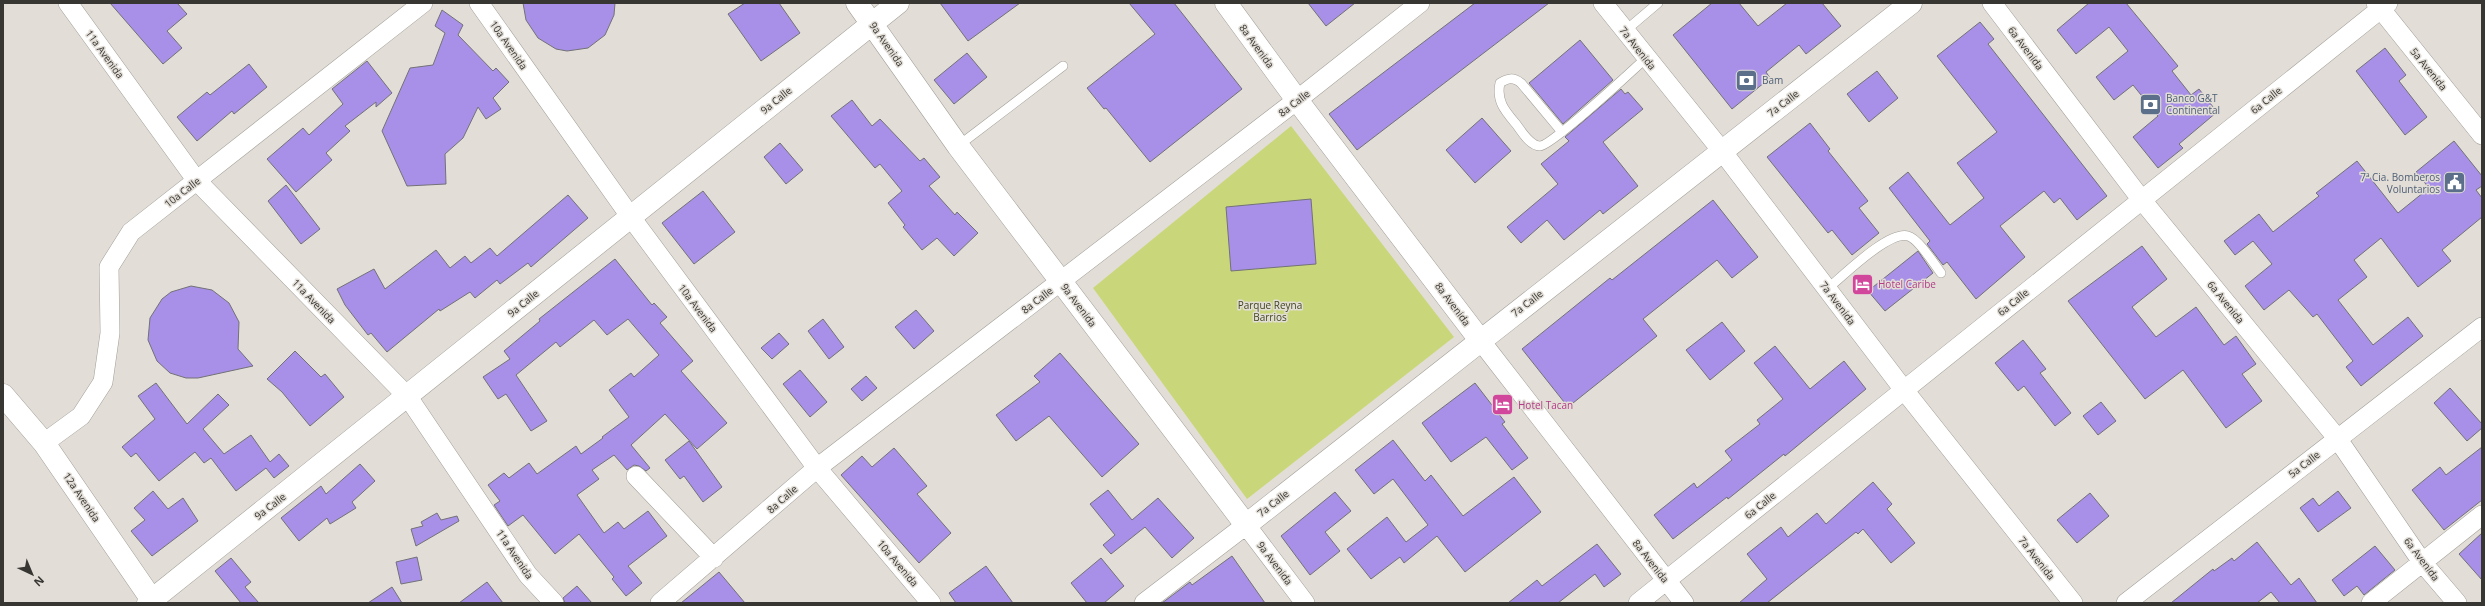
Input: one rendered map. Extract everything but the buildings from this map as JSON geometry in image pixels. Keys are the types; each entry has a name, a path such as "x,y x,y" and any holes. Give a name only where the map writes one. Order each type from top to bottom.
{"street":[{"name":"11a Avenida","path":"68,3 197,181 408,397 528,575 554,603"},
{"name":"10a Calle","path":"44,442 81,416 103,382 110,332 109,267 131,232 423,3"},
{"name":"10a Avenida","path":"479,3 630,216 817,468 931,603"},
{"name":"9a Avenida","path":"857,3 873,23 958,146 1305,603"},
{"name":"9a Calle","path":"152,602 408,397 630,216 898,3"},
{"name":"8a Avenida","path":"1226,3 1297,100 1480,340 1684,603"},
{"name":"8a Calle","path":"660,603 817,468 1297,100 1420,3"},
{"name":"7a Avenida","path":"1603,3 1722,151 1904,390 2073,603"},
{"name":"7a Calle","path":"1144,603 1246,525 1910,3"},
{"name":"6a Avenida","path":"1992,3 2141,199 2337,438 2422,562 2457,603"},
{"name":"6a Calle","path":"1638,603 2382,5"},
{"name":"5a Avenida","path":"2382,5 2482,135"},
{"name":"5a Calle","path":"2126,603 2482,327"},
{"name":"12a Avenida","path":"3,395 44,442 152,602"},
{"path":"636,476 714,558"},
{"path":"2371,603 2482,515"}],"lane":[{"path":"1625,31 1658,3"},
{"path":"1562,132 1521,83 1515,79 1507,79 1500,84 1498,92 1502,106 1530,142 1538,146 1544,145 1562,132 1646,58"},
{"path":"958,146 1063,66"},
{"path":"1827,289 1883,244 1897,236 1909,236 1920,246 1941,273"}],"green space":[{"name":"Parque Reyna Barrios","path":"1291,126 1454,337 1247,499 1093,288"}],"place":[{"name":"Bam","path":"1746,80"},
{"name":"Banco G&T Continental","path":"2151,104"},
{"name":"7ª Cia. Bomberos Voluntarios","path":"2455,183"},
{"name":"Hotel Caribe","path":"1863,284"},
{"name":"Hotel Tacan","path":"1502,405"}]}
